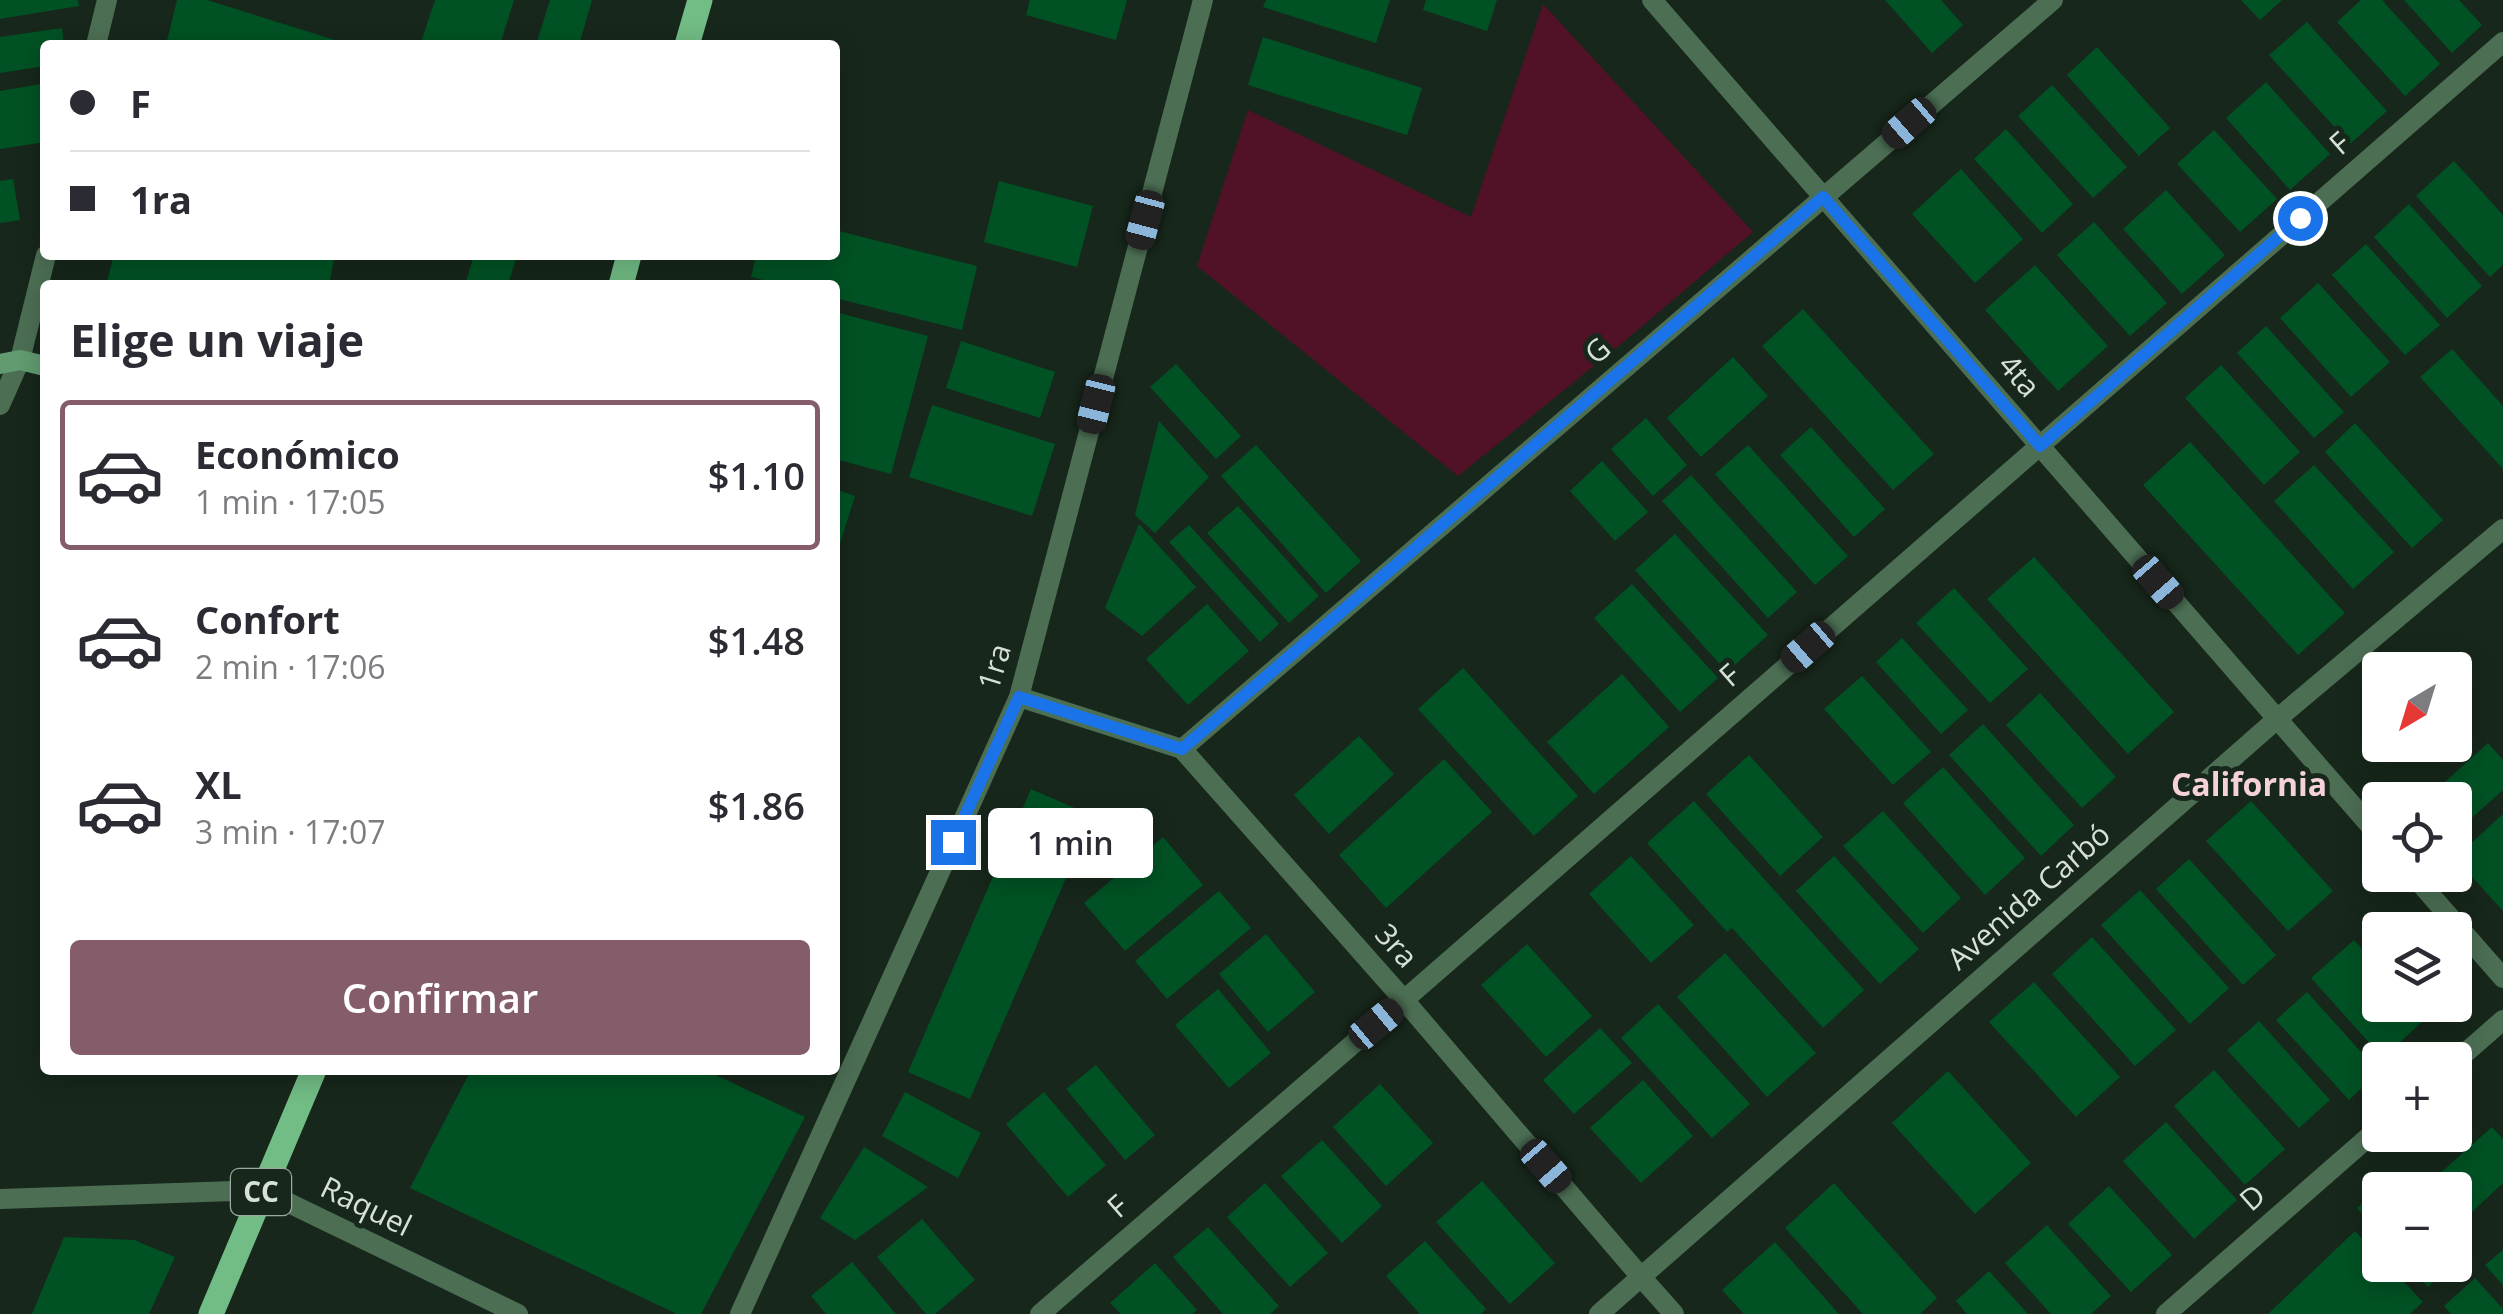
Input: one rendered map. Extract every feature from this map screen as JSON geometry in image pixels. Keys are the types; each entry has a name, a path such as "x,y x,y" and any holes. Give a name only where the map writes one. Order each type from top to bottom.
{"main road":[{"path":"689,40 700,0"},
{"path":"10,362 40,365"},
{"name":"CC","path":"211,1314 312,1075"}],"street":[{"path":"97,40 107,0"},
{"name":"1ra","path":"740,1314 1019,697 1203,0"},
{"name":"4ta","path":"1652,0 2362,816"},
{"name":"G","path":"1182,749 2053,0"},
{"name":"F","path":"1040,1314 2503,42"},
{"path":"0,405 10,362 44,260"},
{"name":"Avenida Carbó","path":"1599,1314 2278,719 2503,529"},
{"path":"1019,697 1182,749"},
{"name":"3ra","path":"1182,749 1674,1314"},
{"path":"2428,892 2503,978"},
{"path":"2472,1047 2503,1020"},
{"name":"D","path":"2166,1314 2362,1144"},
{"name":"Raquel","path":"0,1198 262,1190 518,1314"}],"shaded area":[{"path":"1543,4 1753,232 1458,476 1197,266 1248,110 1471,217"}],"building":[{"path":"0,0 78,0 79,6 0,19"},
{"path":"177,0 207,0 335,40 167,40"},
{"path":"435,0 514,0 502,40 422,40"},
{"path":"550,0 592,0 580,40 538,40"},
{"path":"1030,0 1127,0 1116,40 1026,15"},
{"path":"1266,0 1390,0 1376,43 1263,7"},
{"path":"1426,0 1497,0 1487,31 1423,10"},
{"path":"1885,0 1941,0 1963,25 1932,53"},
{"path":"2241,0 2282,0 2260,20"},
{"path":"2361,0 2382,0 2440,64 2405,96 2337,22"},
{"path":"2404,0 2459,0 2482,25 2452,53"},
{"path":"2307,22 2387,111 2350,144 2269,55"},
{"path":"62,28 63,40 40,40 40,67 0,73 0,37"},
{"path":"1263,37 1422,88 1407,135 1248,85"},
{"path":"2097,47 2170,128 2139,156 2067,75"},
{"path":"2266,82 2330,154 2290,190 2226,118"},
{"path":"40,84 40,143 0,149 0,91"},
{"path":"2052,85 2127,167 2093,198 2018,116"},
{"path":"2006,129 2073,204 2042,233 1974,159"},
{"path":"2214,130 2277,199 2240,232 2177,164"},
{"path":"2454,161 2503,215 2503,265 2490,277 2416,196"},
{"path":"1961,169 2023,239 1975,283 1912,214"},
{"path":"13,179 20,220 0,223 0,181"},
{"path":"999,181 1093,206 1077,267 984,242"},
{"path":"2166,190 2225,255 2182,294 2123,229"},
{"path":"2409,204 2482,286 2447,318 2374,237"},
{"path":"2094,222 2167,303 2130,336 2057,255"},
{"path":"840,231 977,266 962,330 840,299 840,280 751,277 755,260 840,260"},
{"path":"2366,244 2440,325 2405,355 2332,275"},
{"path":"113,260 334,260 330,280 107,280"},
{"path":"472,260 516,260 510,280 466,280"},
{"path":"2035,265 2108,346 2058,391 1985,310"},
{"path":"2318,283 2390,362 2351,397 2280,318"},
{"path":"1803,309 1934,454 1893,490 1762,346"},
{"path":"840,313 928,336 891,474 840,460"},
{"path":"2266,326 2344,412 2314,438 2237,353"},
{"path":"961,341 1055,372 1040,418 946,388"},
{"path":"2452,349 2503,406 2503,469 2420,377"},
{"path":"1733,357 1768,396 1701,457 1667,418"},
{"path":"1176,364 1241,436 1216,459 1150,387"},
{"path":"2221,365 2300,452 2264,485 2185,398"},
{"path":"932,405 1055,444 1032,516 909,477"},
{"path":"1646,418 1687,465 1653,496 1611,449"},
{"path":"1159,421 1209,477 1155,533 1135,515"},
{"path":"2355,423 2443,520 2412,548 2325,452"},
{"path":"1811,427 1885,509 1854,537 1780,455"},
{"path":"2190,442 2345,613 2298,655 2143,485"},
{"path":"1256,445 1361,561 1326,593 1221,476"},
{"path":"1748,445 1848,556 1815,585 1715,474"},
{"path":"1602,461 1648,512 1615,541 1570,491"},
{"path":"2314,465 2394,552 2353,589 2274,501"},
{"path":"1691,475 1797,592 1768,618 1662,501"},
{"path":"840,491 855,496 840,543"},
{"path":"1238,506 1319,596 1289,623 1207,533"},
{"path":"1139,524 1196,587 1142,636 1105,608"},
{"path":"1189,525 1279,624 1260,642 1169,542"},
{"path":"1675,534 1768,635 1727,672 1635,570"},
{"path":"2034,557 2174,712 2128,754 1987,599"},
{"path":"1632,584 1718,678 1680,712 1594,618"},
{"path":"1954,588 2028,669 1990,703 1916,623"},
{"path":"1207,604 1249,651 1188,705 1146,659"},
{"path":"1902,638 1968,710 1941,734 1876,662"},
{"path":"1463,668 1578,796 1534,836 1418,709"},
{"path":"1622,674 1669,727 1594,794 1547,742"},
{"path":"1862,676 1931,752 1893,785 1824,709"},
{"path":"2040,693 2116,777 2082,808 2006,725"},
{"path":"1983,724 2074,825 2041,856 1949,755"},
{"path":"1359,736 1394,774 1329,834 1294,795"},
{"path":"2488,743 2503,760 2503,790 2472,818 2472,782 2445,782 2472,762"},
{"path":"1749,755 1823,837 1780,876 1706,794"},
{"path":"1444,759 1492,812 1386,908 1339,855"},
{"path":"1943,767 2025,858 1985,895 1903,803"},
{"path":"1031,789 1093,816 970,1099 908,1072"},
{"path":"1694,801 1864,990 1823,1028 1732,928 1727,932 1647,843"},
{"path":"2251,801 2333,891 2288,931 2206,841"},
{"path":"1883,811 1961,898 1923,933 1843,846"},
{"path":"2503,814 2503,911 2472,877 2472,842"},
{"path":"1163,837 1203,885 1125,951 1084,903"},
{"path":"1631,856 1694,925 1651,963 1589,894"},
{"path":"1834,856 1919,949 1880,984 1796,891"},
{"path":"2189,859 2276,955 2243,985 2156,889"},
{"path":"2140,890 2229,988 2190,1024 2101,925"},
{"path":"1219,891 1251,928 1167,999 1135,961"},
{"path":"1266,934 1315,992 1268,1032 1219,974"},
{"path":"2092,937 2176,1030 2135,1066 2052,974"},
{"path":"2354,940 2362,949 2362,1022 2422,1022 2400,1042 2369,1042 2311,978"},
{"path":"1527,944 1592,1016 1546,1057 1481,985"},
{"path":"1725,953 1816,1053 1767,1097 1677,997"},
{"path":"2034,982 2120,1077 2076,1117 1989,1022"},
{"path":"1218,989 1271,1053 1229,1088 1175,1025"},
{"path":"2307,992 2362,1053 2362,1088 2349,1100 2276,1020"},
{"path":"1658,1004 1750,1104 1712,1138 1621,1038"},
{"path":"2259,1021 2330,1100 2299,1128 2227,1050"},
{"path":"1600,1028 1632,1063 1574,1114 1543,1080"},
{"path":"1096,1065 1155,1135 1125,1160 1066,1089"},
{"path":"2214,1070 2285,1149 2245,1185 2174,1106"},
{"path":"1948,1071 2031,1163 1975,1214 1892,1123"},
{"path":"468,1075 716,1075 805,1117 701,1314 677,1314 410,1188"},
{"path":"1643,1080 1693,1136 1641,1183 1590,1128"},
{"path":"1380,1084 1433,1143 1386,1186 1333,1127"},
{"path":"905,1092 981,1133 958,1178 882,1136"},
{"path":"1044,1092 1106,1165 1068,1197 1006,1124"},
{"path":"2166,1122 2237,1200 2194,1239 2123,1161"},
{"path":"2492,1127 2503,1139 2503,1183 2472,1212 2472,1172 2441,1172 2464,1152 2472,1152 2472,1145"},
{"path":"1322,1140 1382,1206 1342,1243 1281,1176"},
{"path":"864,1147 928,1187 855,1240 820,1218"},
{"path":"1482,1181 1555,1263 1510,1304 1436,1222"},
{"path":"1265,1183 1328,1253 1290,1287 1227,1217"},
{"path":"1834,1183 1937,1298 1920,1314 1863,1314 1785,1228"},
{"path":"2109,1186 2172,1255 2131,1292 2068,1224"},
{"path":"922,1219 975,1280 935,1314 926,1314 877,1257"},
{"path":"2047,1225 2111,1296 2091,1314 2051,1314 2005,1263"},
{"path":"1208,1227 1279,1306 1270,1314 1223,1314 1173,1257"},
{"path":"2355,1231 2362,1238 2362,1282 2404,1282 2423,1302 2410,1314 2268,1314"},
{"path":"64,1237 134,1240 175,1257 149,1314 32,1314"},
{"path":"1425,1241 1486,1309 1481,1314 1420,1314 1386,1276"},
{"path":"1775,1242 1839,1314 1744,1314 1722,1290"},
{"path":"2503,1250 2503,1285 2485,1265"},
{"path":"852,1262 896,1314 826,1314 811,1296"},
{"path":"1155,1263 1197,1310 1192,1314 1121,1314 1110,1303"},
{"path":"1989,1271 2028,1314 1967,1314 1956,1301"},
{"path":"2475,1278 2503,1309 2503,1314 2451,1314 2444,1306"}],"district":[{"name":"California","path":"2249,785"}],"route":[{"path":"953,842 1019,697 1182,749 1823,197 2040,446 2300,218"}]}
